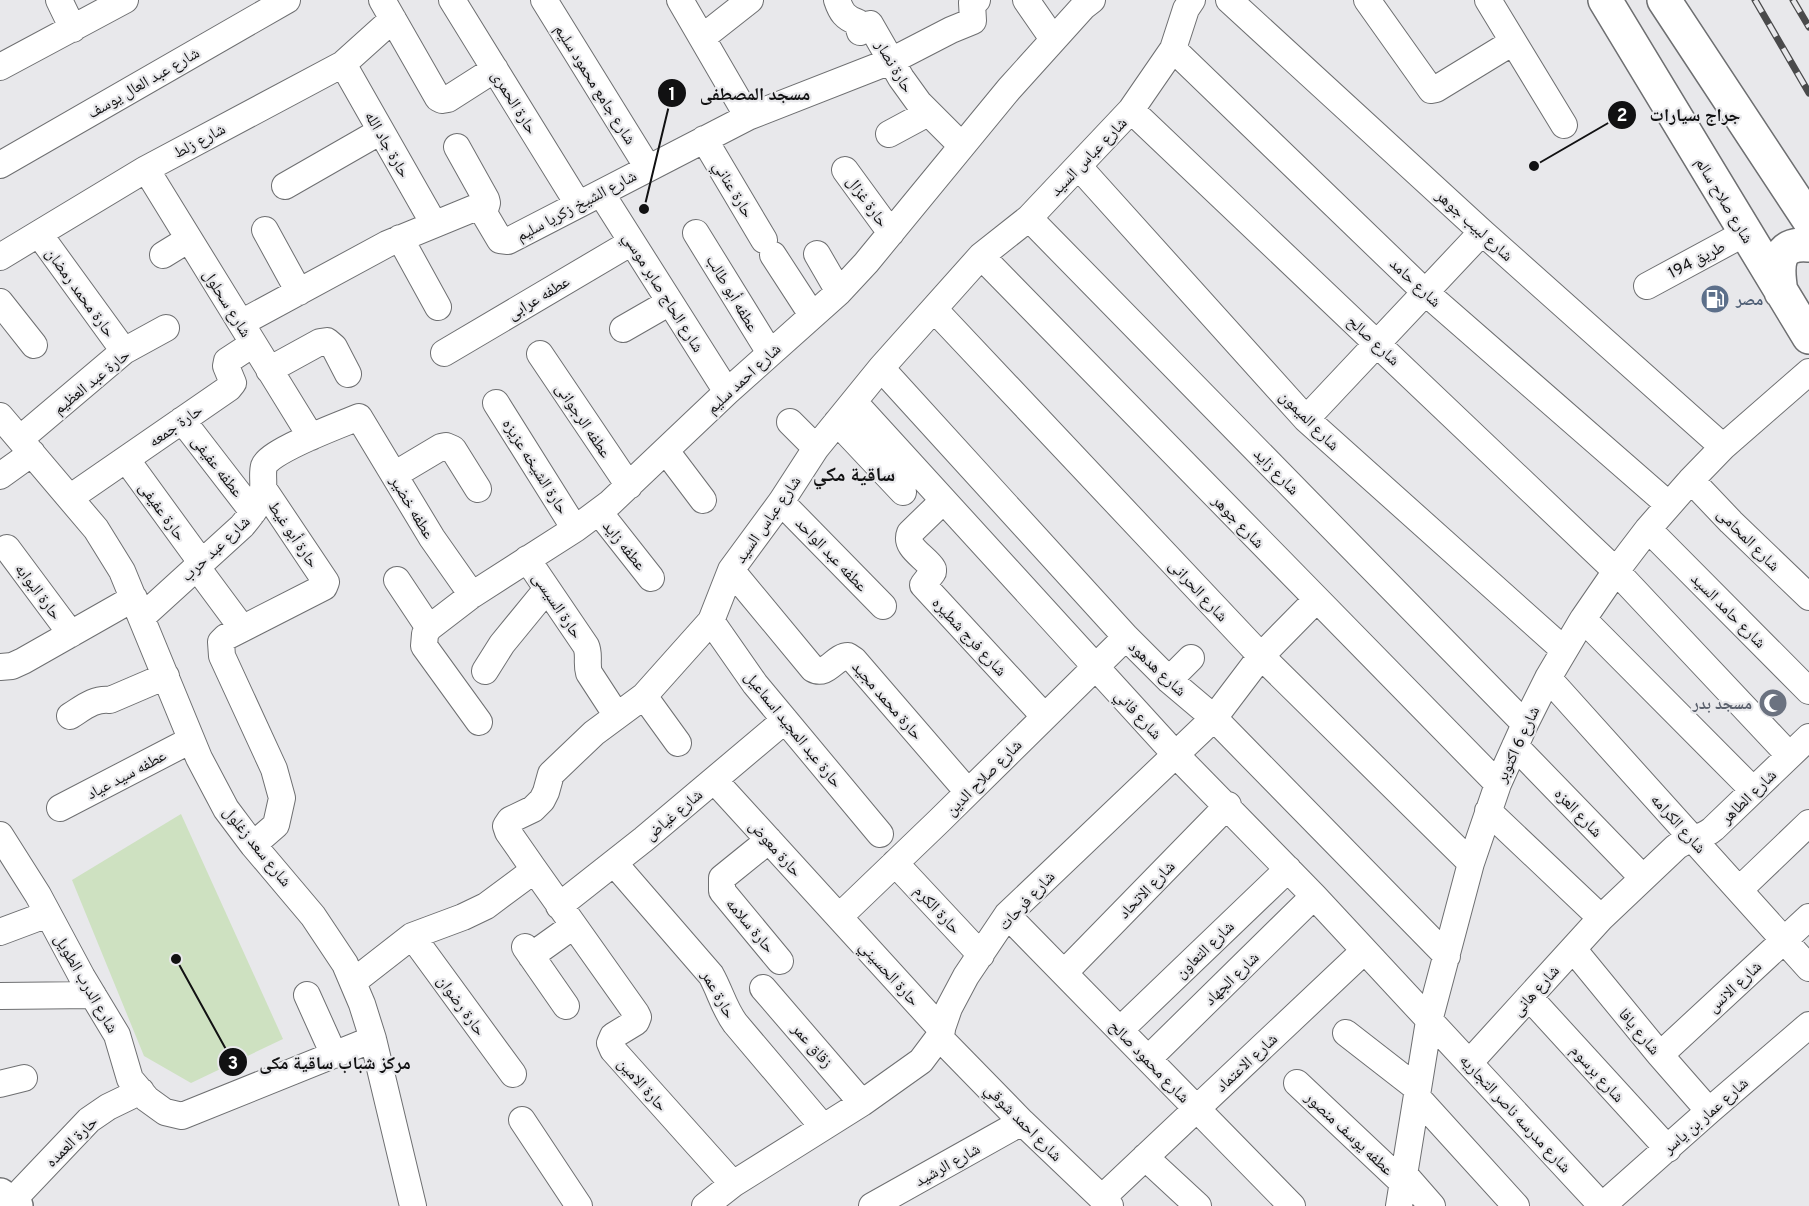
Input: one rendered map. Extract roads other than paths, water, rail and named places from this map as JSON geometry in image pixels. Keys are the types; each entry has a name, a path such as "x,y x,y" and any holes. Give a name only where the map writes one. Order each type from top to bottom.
{"highway":[{"name":"شارع صلاح سالم","path":"1605,0 1809,337"},
{"path":"1664,0 1809,220"},
{"path":"1781,292 1778,273 1779,260 1786,249 1797,244 1809,245"}],"street":[{"path":"58,0 73,29"},
{"path":"0,67 125,0"},
{"name":"شارع عبد العال يوسف","path":"0,165 287,0"},
{"name":"حارة الحمرى","path":"452,0 578,204"},
{"name":"شارع جامع محمود سليم","path":"544,0 648,168"},
{"path":"680,0 748,117"},
{"path":"703,37 750,0"},
{"name":"حارة نصار","path":"837,0 840,11 848,19 858,22 860,32 870,24 901,78 928,113 962,146"},
{"name":"شارع الشيخ زكريا سليم","path":"484,213 500,240 504,242 748,117 891,61 973,21 972,3 977,0"},
{"path":"1026,0 1053,39"},
{"name":"شارع احمد سليم","path":"429,628 472,595 599,512 838,292 891,233 1053,39 1092,0"},
{"name":"شارع عباس السيد","path":"531,866 508,832 506,826 510,820 533,809 546,792 551,774 594,734 644,696 711,621 731,570 781,502 816,447 881,368 981,256 1029,218 1131,110 1173,49 1186,9 1192,0"},
{"name":"شارع لبيب جوهر","path":"1229,0 1482,232 1723,447"},
{"path":"1366,0 1431,90 1513,42"},
{"path":"1488,0 1564,125"},
{"path":"387,10 438,98 448,99 495,69"},
{"name":"شارع زلط","path":"0,257 146,169 342,64 387,10"},
{"name":"شارع حامد","path":"1173,49 1425,292 1669,505"},
{"name":"حارة جاد الله","path":"342,64 434,224"},
{"name":"شارع صالح","path":"1131,110 1616,571 1789,755"},
{"path":"889,134 928,113"},
{"path":"285,186 381,131"},
{"name":"حارة عناني","path":"704,139 812,315"},
{"path":"457,147 486,199 484,213"},
{"name":"شارع الميمون","path":"1079,167 1306,419 1564,650"},
{"name":"شارع سحلول","path":"146,169 311,437"},
{"name":"حارة غزال","path":"845,170 891,233"},
{"name":"شارع الحاج صابر موسي","path":"601,193 727,392"},
{"path":"247,334 299,292 400,238 477,207 484,213"},
{"name":"شارع زايد","path":"1029,218 1520,735"},
{"path":"265,230 299,292"},
{"path":"1306,419 1482,232"},
{"name":"عطفه أبو طالب","path":"696,233 770,353"},
{"name":"طريق 194","path":"1647,286 1745,233"},
{"name":"حارة محمد رمضان","path":"39,234 124,351"},
{"path":"400,238 438,307"},
{"path":"163,255 189,239"},
{"name":"عطفه عرابى","path":"444,353 632,242"},
{"path":"817,254 838,292"},
{"name":"شارع جوهر","path":"981,256 1498,784"},
{"path":"0,302 34,345"},
{"path":"623,329 670,302"},
{"name":"شارع الحرانى","path":"934,309 1261,656 1471,863"},
{"name":"حارة عبد العظيم","path":"0,476 26,446 124,351 166,328"},
{"name":"حارة جمعه","path":"71,497 229,388 233,383 226,366 227,361 247,334"},
{"path":"269,370 320,342 327,341 334,347 348,374"},
{"name":"عطفه الرجوانى","path":"540,354 629,486"},
{"name":"شارع هدهود","path":"881,368 1126,637 1169,680 1214,718 1447,956"},
{"name":"شارع 6 اكتوبر","path":"1402,1187 1429,1021 1471,863 1498,784 1548,678 1583,619 1648,529 1723,447 1809,372"},
{"name":"حارة الشيخه عزيزه","path":"496,402 575,529"},
{"name":"شارع فاني","path":"854,402 1176,754 1228,805 1429,1021"},
{"name":"شارع سعد زغلول","path":"0,416 96,529 122,571 191,740 226,809 313,916 345,964 373,1039 412,1206"},
{"name":"شارع عبد حرب","path":"138,607 199,564 242,526 253,512 263,489 264,465 270,458 311,437 359,417"},
{"name":"عطفه خضير","path":"359,417 432,538 472,595"},
{"name":"عطفه عفيفى","path":"182,420 253,512"},
{"path":"790,422 816,447"},
{"path":"837,422 903,492"},
{"path":"394,475 446,446 453,449 478,489"},
{"path":"666,451 704,500"},
{"name":"حارة عفيفى","path":"126,459 242,628"},
{"name":"شارع المحامى","path":"1691,480 1809,597"},
{"name":"حارة أبو غيط","path":"242,628 326,584 263,489"},
{"name":"شارع فرج شطيره","path":"943,501 910,532 908,538 911,545 933,569 923,585 1044,716"},
{"name":"عطفه عبد الواحد","path":"781,502 883,606"},
{"name":"عطفه زايد","path":"599,512 651,578"},
{"name":"شارع حامد السيد","path":"1648,529 1809,691"},
{"name":"حارة البوابه","path":"7,548 71,634"},
{"name":"حارة السيسى","path":"527,559 586,646 589,654 587,665 589,673 617,716"},
{"name":"حارة محمد مجيد","path":"731,570 813,669 818,672 824,671 842,656 848,656 854,660 968,792"},
{"path":"397,580 429,628 425,634 424,646 479,722"},
{"path":"485,672 502,644 547,589"},
{"name":"شارع فرحات","path":"705,1206 733,1184 862,1103 921,1061 940,1034 949,1008 966,976 1007,915 1214,718 1261,656 1316,600"},
{"name":"حارة البوابه","path":"0,667 12,666 71,634 138,607"},
{"path":"1583,619 1753,790"},
{"name":"حارة عبد المجيد اسماعيل","path":"711,621 755,684 880,834"},
{"path":"242,628 226,637 221,642 220,649 274,770 282,798 276,825 253,845"},
{"name":"شارع صلاح الدين","path":"839,917 1126,637"},
{"path":"1169,680 1191,658"},
{"path":"70,716 91,702 102,699 110,700 166,676"},
{"name":"شارع الكرامه","path":"1548,678 1809,968"},
{"path":"644,696 678,742"},
{"name":"شارع غياض","path":"566,1006 528,951 566,916 614,862 785,720"},
{"name":"شارع العزه","path":"1520,735 1643,878"},
{"name":"شارع الطاهر","path":"1601,918 1681,843 1708,834 1809,737"},
{"name":"عطفه سيد عياد","path":"60,808 191,740"},
{"name":"حارة معوض","path":"714,780 839,917"},
{"name":"شارع الاتحاد","path":"1064,973 1228,805"},
{"path":"1488,811 1601,918"},
{"path":"1739,890 1809,823"},
{"name":"حارة سلامه","path":"769,840 722,878 721,886 722,891 780,961"},
{"name":"شارع الدرب الطويل","path":"2,844 48,914 117,1035 130,1079 147,1099 165,1112 182,1116 334,1055"},
{"name":"حارة عمر","path":"614,862 711,975 723,1005 735,1023 823,1127"},
{"name":"حارة الكرم","path":"895,863 981,955"},
{"path":"353,982 412,936 486,906 525,877 531,866"},
{"name":"حارة الامين","path":"531,866 638,1017 636,1022 613,1036 610,1043 614,1050 733,1184"},
{"name":"شارع التعاون","path":"1120,1030 1288,869"},
{"name":"شارع الجهاد","path":"1148,1059 1314,896"},
{"path":"0,932 48,914"},
{"name":"شارع محمود صالح","path":"1007,915 1292,1206"},
{"name":"حارة الحسيني","path":"839,917 940,1034"},
{"name":"شارع الانس","path":"1660,1055 1809,917"},
{"name":"شارع هانى","path":"1470,1062 1601,918"},
{"name":"حارة رضوان","path":"412,936 513,1074"},
{"name":"شارع يافا","path":"1573,949 1709,1111"},
{"name":"شارع الاعتماد","path":"1106,1202 1145,1157 1364,951"},
{"name":"زقاق عمر","path":"763,988 862,1103"},
{"path":"0,996 93,994"},
{"path":"307,995 334,1055 373,1039"},
{"name":"شارع برسوم","path":"1529,997 1668,1149"},
{"name":"شارع مدرسه ناصر التجاريه","path":"1429,1021 1470,1062 1602,1206"},
{"name":"شارع عمار بن ياسر","path":"1602,1206 1709,1111 1807,1031"},
{"path":"1346,1033 1417,1093 1516,1206"},
{"name":"شارع احمد شوقي","path":"940,1034 1022,1122 1106,1202"},
{"name":"عطفه يوسف منصور","path":"1297,1083 1402,1187 1432,1206"},
{"name":"حارة العمده","path":"9,1201 89,1120 108,1107 141,1091"},
{"path":"522,1120 579,1206"},
{"name":"شارع الرشيد","path":"872,1206 1022,1122"},
{"path":"1145,1157 1198,1206"}],"railway":[{"path":"1755,0 1809,93"},
{"path":"1793,0 1809,27"}],"place":[{"name":"جراج سيارات","path":"1534,166"},
{"name":"مسجد المصطفى","path":"644,209"},
{"name":"مصر","path":"1715,299"},
{"name":"مسجد بدر","path":"1773,703"},
{"name":"مركز شباب ساقية مكى","path":"176,959"}],"district":[{"name":"ساقية مكي","path":"854,474"}]}
